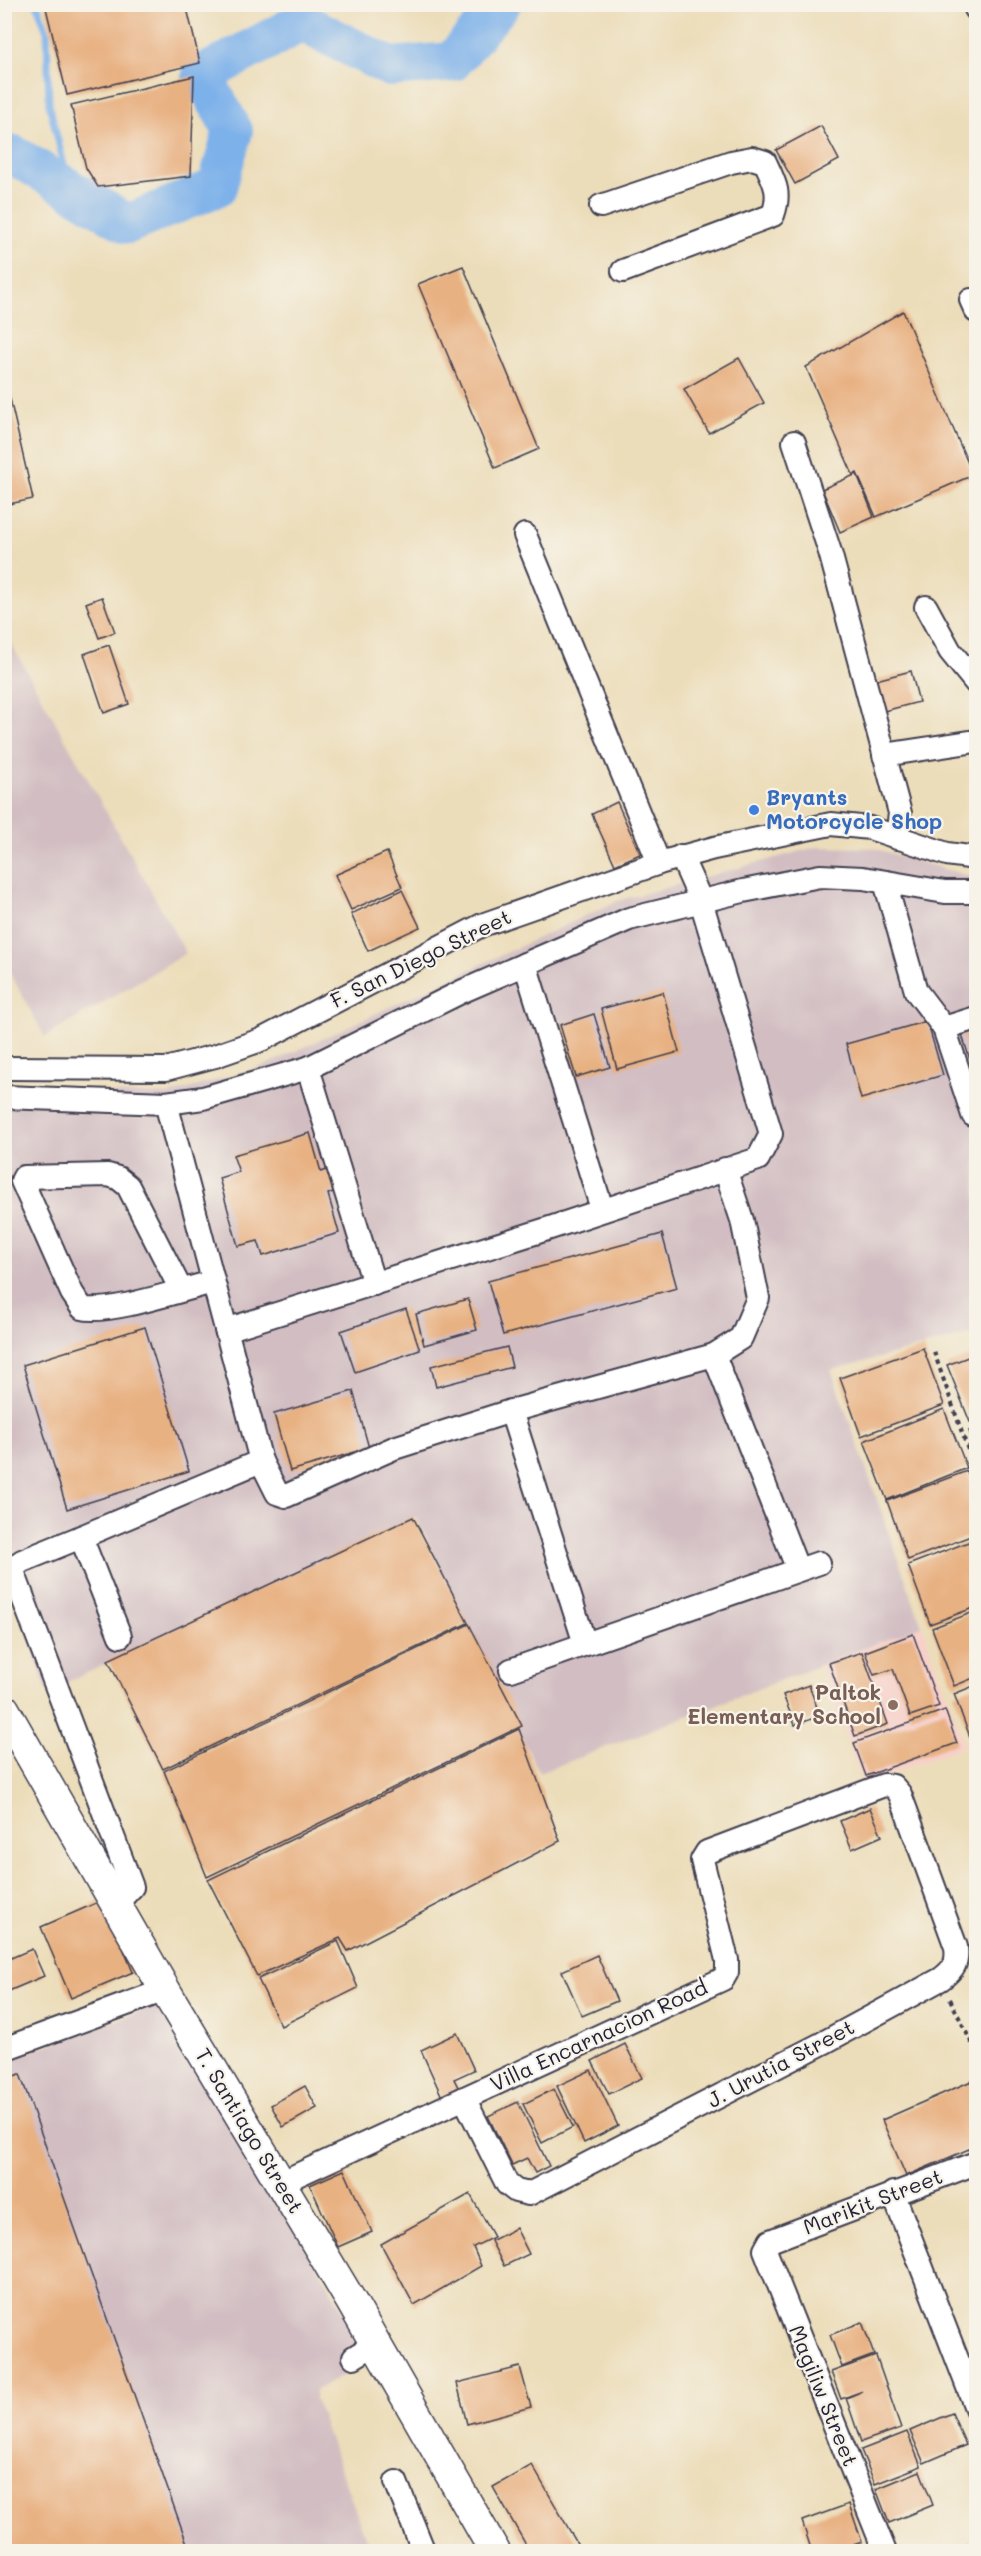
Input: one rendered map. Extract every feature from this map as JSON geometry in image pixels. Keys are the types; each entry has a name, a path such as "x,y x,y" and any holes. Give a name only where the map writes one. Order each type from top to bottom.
{"main road":[{"name":"T. Santiago Street","path":"4,1709 165,1990 280,2183 365,2350 495,2552"}],"street":[{"path":"974,4 976,9"},
{"path":"601,206 731,162 752,158 765,162 773,179 779,199 773,215 623,271"},
{"path":"794,442 830,552 900,813 897,838"},
{"path":"525,535 659,862"},
{"path":"926,607 950,651 976,683"},
{"path":"884,755 976,741"},
{"name":"F. San Diego Street","path":"4,1068 166,1070 215,1056 261,1040 482,925 681,856 831,824 870,828 947,854 976,858"},
{"path":"226,1330 758,1159 771,1134 701,901 681,856"},
{"path":"4,1097 166,1103 203,1098 308,1068 463,991 629,919 701,901 820,876 885,882 945,892 976,892"},
{"path":"885,882 916,991 944,1028 973,1115"},
{"path":"525,964 602,1209"},
{"path":"944,1028 976,1018"},
{"path":"308,1068 374,1284"},
{"path":"166,1103 261,1461 277,1493 286,1496 394,1448 511,1411 714,1355 741,1338 758,1298 742,1220 725,1170"},
{"path":"181,1290 128,1185 118,1178 108,1175 28,1175 22,1181 78,1305 89,1310 181,1290 213,1282"},
{"path":"511,1670 808,1567 714,1355"},
{"path":"511,1411 585,1644"},
{"path":"117,1903 132,1887 14,1574 15,1566 22,1561 261,1461"},
{"path":"81,1537 120,1636"},
{"name":"J. Urutia Street","path":"464,2098 507,2184 516,2191 529,2194 823,2043 941,1979 953,1970 958,1959 956,1947 900,1794 893,1786 884,1785"},
{"name":"Villa Encarnacion Road","path":"280,2183 723,1979 727,1972 727,1960 702,1860 708,1852 884,1785"},
{"path":"4,2049 165,1990"},
{"name":"Marikit Street","path":"770,2241 976,2163"},
{"path":"893,2193 976,2408"},
{"name":"Magiliw Street","path":"770,2241 765,2250 885,2552"},
{"path":"396,2482 424,2552"}],"path":[{"path":"934,1352 976,1473"},
{"path":"941,1979 976,2052"}],"shaded area":[{"path":"4,631 186,953 45,1037 5,964"},
{"path":"816,847 873,848 965,875 976,874 976,1333 831,1370 922,1626 539,1773 416,1517 47,1692 5,1567 5,1090 168,1095 264,1066 617,901"},
{"name":"Paltok Elementary School","path":"922,1626 965,1746 863,1784 820,1664"},
{"path":"161,2004 373,2360 316,2390 315,2399 370,2551 5,2552 5,2061"}],"building":[{"path":"45,4 186,4 200,63 67,95"},
{"path":"194,76 191,176 98,187 86,168 71,105"},
{"path":"821,126 839,160 795,184 776,150"},
{"path":"463,266 539,449 495,468 418,284"},
{"path":"903,311 973,475 876,517 857,473 853,475 806,367"},
{"path":"739,358 764,403 709,433 684,389"},
{"path":"4,378 33,499 4,505"},
{"path":"857,474 874,517 840,532 822,489"},
{"path":"102,597 115,632 99,638 86,603"},
{"path":"109,645 129,704 104,713 84,654"},
{"path":"911,671 919,702 884,711 876,680"},
{"path":"617,802 640,854 615,865 592,814"},
{"path":"387,852 402,887 351,910 335,875"},
{"path":"402,890 420,927 368,951 351,914"},
{"path":"663,992 679,1052 617,1069 601,1009"},
{"path":"594,1014 610,1067 576,1077 560,1025"},
{"path":"927,1021 943,1075 861,1099 846,1044"},
{"path":"976,1030 976,1078 962,1035"},
{"path":"310,1133 321,1172 332,1168 338,1190 328,1194 339,1233 263,1256 258,1241 238,1246 219,1178 239,1172 233,1155"},
{"path":"662,1234 677,1288 503,1335 488,1281"},
{"path":"468,1299 477,1330 424,1345 416,1314"},
{"path":"406,1309 420,1350 355,1372 341,1331"},
{"path":"145,1327 189,1471 67,1509 23,1365"},
{"path":"507,1347 512,1367 436,1387 431,1366"},
{"path":"923,1348 944,1405 861,1436 840,1378"},
{"path":"976,1354 976,1419 970,1422 947,1365"},
{"path":"353,1391 369,1448 290,1471 274,1414"},
{"path":"944,1409 967,1468 887,1500 864,1441"},
{"path":"976,1428 976,1448 969,1431"},
{"path":"967,1471 976,1495 976,1534 908,1560 887,1501"},
{"path":"413,1517 468,1623 163,1769 108,1660"},
{"path":"976,1539 976,1607 930,1624 908,1565"},
{"path":"976,1611 976,1677 954,1686 932,1628"},
{"path":"469,1624 522,1726 207,1877 164,1771"},
{"path":"913,1634 939,1706 910,1716 893,1669 874,1675 865,1652"},
{"path":"862,1652 888,1724 855,1736 829,1663"},
{"path":"809,1685 820,1716 795,1725 783,1695"},
{"path":"976,1685 976,1753 954,1694"},
{"path":"945,1710 957,1743 866,1776 854,1743"},
{"path":"519,1729 560,1841 348,1951 340,1938 257,1976 208,1880"},
{"path":"870,1808 882,1836 852,1849 840,1821"},
{"path":"103,1900 133,1972 71,1998 41,1927"},
{"path":"338,1941 358,1988 281,2026 258,1979"},
{"path":"32,1949 44,1976 4,1993 4,1961"},
{"path":"597,1955 617,2001 582,2016 562,1971"},
{"path":"457,2033 474,2070 454,2079 459,2089 442,2097 421,2050"},
{"path":"625,2044 642,2078 609,2094 592,2061"},
{"path":"591,2070 618,2126 584,2143 557,2086"},
{"path":"20,2074 189,2549 147,2552 4,2552 4,2079"},
{"path":"976,2079 976,2146 906,2176 882,2120"},
{"path":"305,2086 317,2108 283,2127 271,2105"},
{"path":"554,2089 573,2127 542,2143 523,2104"},
{"path":"518,2102 549,2166 535,2173 527,2158 512,2165 488,2116"},
{"path":"344,2170 372,2232 338,2247 310,2185"},
{"path":"470,2194 494,2237 473,2247 481,2266 414,2305 381,2244"},
{"path":"516,2228 529,2254 504,2266 491,2241"},
{"path":"862,2322 874,2355 842,2367 830,2335"},
{"path":"876,2356 901,2428 861,2442 846,2398 863,2391 841,2399 831,2372"},
{"path":"520,2367 531,2407 467,2424 457,2383"},
{"path":"952,2413 966,2445 924,2463 910,2431"},
{"path":"907,2432 921,2466 875,2484 861,2450"},
{"path":"532,2465 582,2552 530,2552 493,2487"},
{"path":"920,2471 933,2505 889,2523 876,2489"},
{"path":"849,2504 862,2542 834,2552 812,2552 802,2521"},
{"path":"976,2541 976,2552 951,2552 951,2551"}],"waterway":[{"path":"37,4 47,32 49,104 70,189"},
{"path":"4,156 14,155 128,224 217,187 233,131 202,75 302,22 390,67 452,62 501,4"}],"place":[{"name":"Bryants Motorcycle Shop","path":"754,810"},
{"name":"Paltok Elementary School","path":"893,1705"}]}
